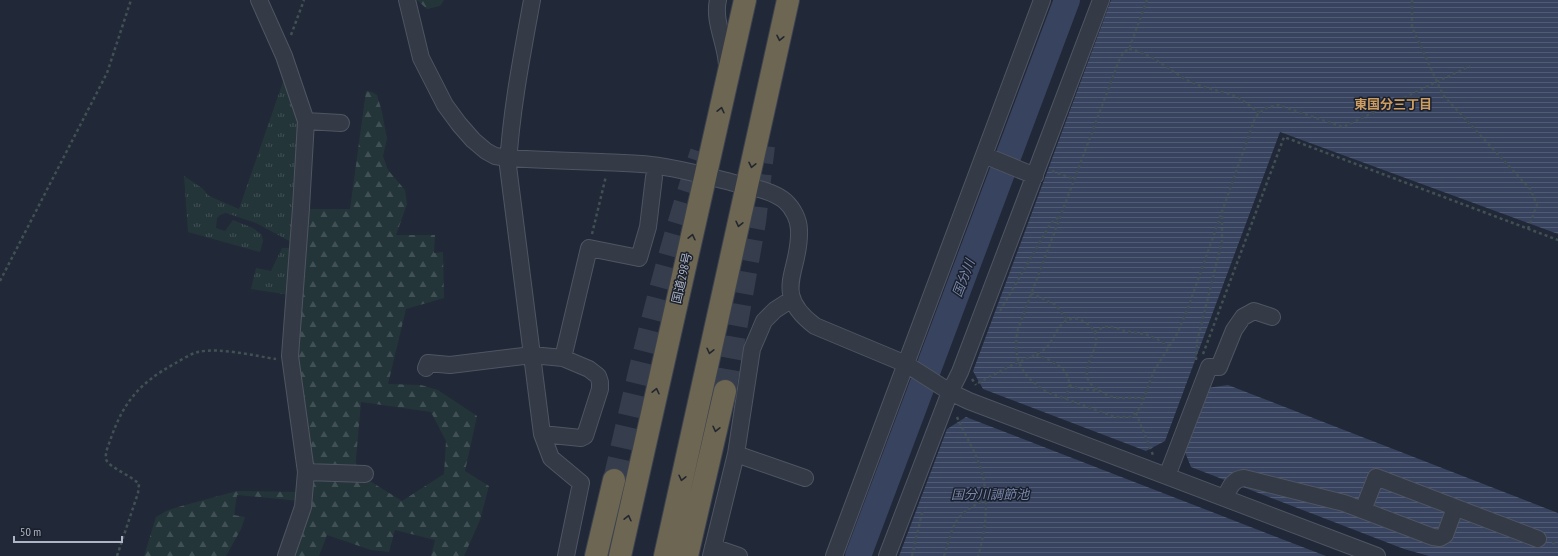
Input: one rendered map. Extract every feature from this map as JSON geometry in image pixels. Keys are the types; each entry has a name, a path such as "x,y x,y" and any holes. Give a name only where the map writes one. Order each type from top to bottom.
{"highway":[{"name":"国道298号","path":"620,556 745,0"},
{"path":"665,556 788,0"},
{"path":"687,556 725,391"},
{"path":"596,556 614,480"}],"street":[{"path":"259,0 284,56 306,121 290,361 306,472 303,507 286,556"},
{"path":"407,0 421,58 445,105 473,140 486,151 495,156 508,158 650,164 677,168 747,186 775,195 786,202 797,217 800,230 790,284 792,299 801,313 815,326 909,365 945,388 969,401 1377,556"},
{"path":"532,0 522,59 508,166 542,434 551,458 581,483 566,556"},
{"path":"718,0 716,17 724,43 728,80"},
{"path":"834,556 909,365 1042,0"},
{"path":"887,556 945,388 960,372 1034,171 1101,0"},
{"path":"306,121 341,124"},
{"path":"986,156 1034,171"},
{"path":"563,358 589,248 639,258 648,227 654,177"},
{"path":"739,556 712,552 736,454 752,349 764,321 775,310 792,299"},
{"path":"1167,476 1210,367 1219,367 1234,330 1242,317 1254,311 1272,317"},
{"path":"426,368 428,362 450,365 532,354 563,358 589,369 598,376 600,389 586,436 581,438 542,434"},
{"path":"736,454 804,478"},
{"path":"306,472 365,474"},
{"path":"1363,510 1376,477 1538,539"},
{"path":"1225,498 1232,483 1238,478 1244,478 1344,503 1433,537 1440,538 1444,535 1455,508"}],"path":[{"path":"0,281 107,73 131,0"},
{"path":"284,56 304,0"},
{"path":"1147,0 1129,48 1120,58 1074,178 1031,293 1017,333 1015,346 1020,367 1041,388 1115,417 1131,417 1140,408 1154,371 1176,334 1188,308 1255,118 1259,113 1268,107 1282,105 1343,127 1470,66"},
{"path":"1412,0 1412,27 1443,95 1531,190 1537,205 1528,229"},
{"path":"1129,48 1158,60 1180,76 1193,83 1240,99 1259,113"},
{"path":"1201,358 1284,137 1558,240"},
{"path":"589,248 610,163"},
{"path":"1034,171 1074,178"},
{"path":"1195,364 1197,342 1222,241 1222,212"},
{"path":"998,315 1051,223 1061,215"},
{"path":"1031,293 1056,305 1067,320"},
{"path":"970,374 977,384 1019,362 1036,355 1047,347 1061,325 1067,320 1074,319 1081,320 1090,325 1094,332 1096,344 1086,367 1087,377 1092,386 1113,397 1144,398"},
{"path":"1094,332 1104,327 1112,327 1125,331 1145,334 1169,346"},
{"path":"117,556 138,492 139,484 108,463 106,451 116,425 126,406 142,385 160,372 197,352 212,350 290,361"},
{"path":"1036,355 1051,360 1060,367 1068,377 1069,385 1066,399"},
{"path":"1069,385 1081,389 1101,391"},
{"path":"1136,413 1154,457"},
{"path":"959,423 982,473 985,500 984,522 978,556"},
{"path":"944,556 953,528 961,514 967,509 985,500"},
{"path":"912,556 922,513 920,506"}],"green space":[{"path":"417,0 444,0 440,6 427,9"},
{"path":"285,76 300,125 293,243 256,223 226,213 217,218 216,228 225,231 233,220 253,228 262,235 263,241 260,252 188,232 184,176 202,188 209,196 239,209"},
{"path":"366,91 377,95 387,139 383,156 388,170 405,190 407,204 396,235 435,235 434,253 443,252 444,298 406,309 388,384 421,385 438,390 477,416 465,471 489,486 480,520 464,556 431,556 435,540 395,530 389,552 371,550 327,535 319,556 291,556 309,476 365,478 402,501 444,474 446,441 431,412 361,402 355,470 310,469 294,368 306,209 350,209"},
{"path":"282,248 293,248 290,295 251,289 256,268 271,271"},
{"path":"237,491 301,492 300,501 237,495 234,515 245,517 241,529 226,556 144,556 156,517 166,511 178,507"}],"water":[{"path":"1111,0 1558,0 1558,234 1280,132 1165,441 1146,451 983,389 973,371"},
{"path":"1228,385 1558,513 1558,556 1429,556 1404,549 1191,467 1184,450 1207,388"},
{"name":"国分川調節池","path":"966,417 1326,556 899,556 947,429"}],"waterway":[{"name":"国分川","path":"858,556 1067,0"}],"tunnel":[{"path":"725,391 755,222 764,146"},
{"path":"614,480 664,274 701,152"}],"district":[{"name":"東国分三丁目","path":"1393,104"}]}
